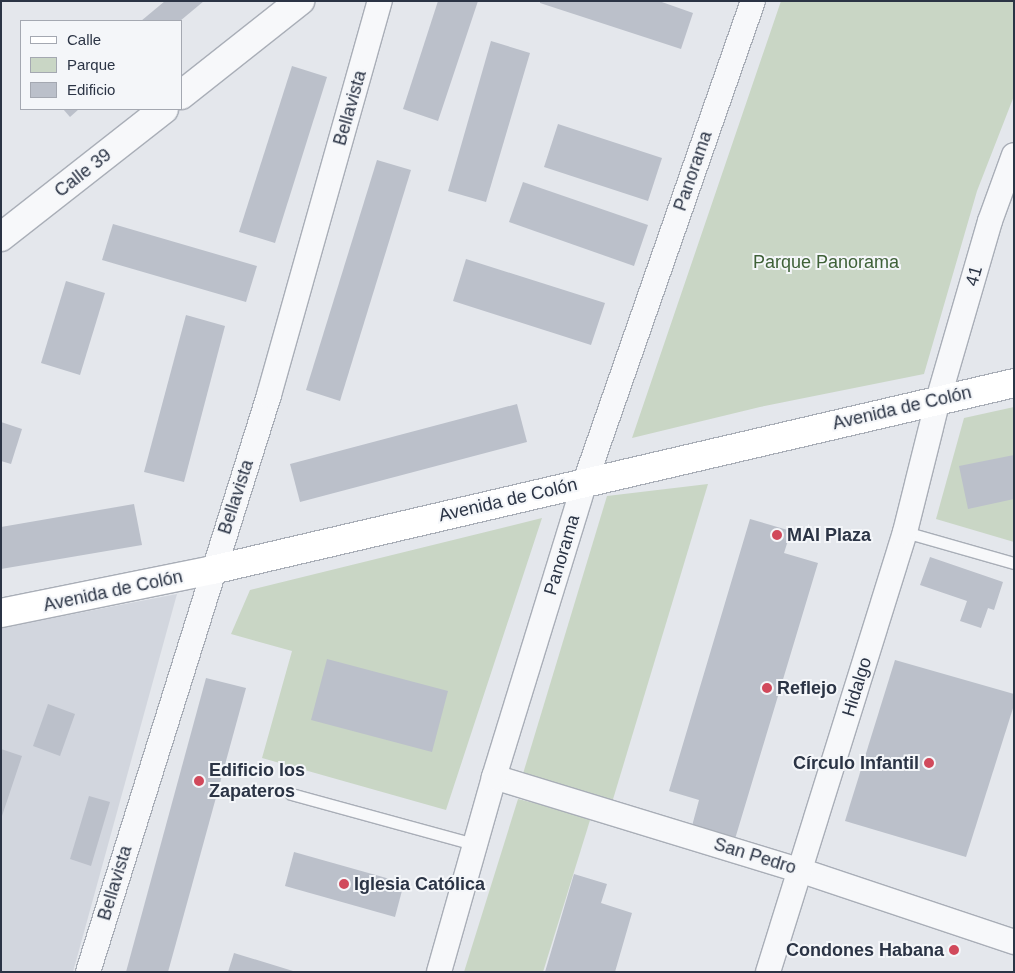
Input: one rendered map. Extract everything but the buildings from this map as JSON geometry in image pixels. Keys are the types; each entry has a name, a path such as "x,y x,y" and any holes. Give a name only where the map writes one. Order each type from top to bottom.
{"main road":[{"name":"Avenida de Colón","path":"1,613 212,570 1014,383"}],"street":[{"path":"182,94 300,1"},
{"name":"Panorama","path":"439,972 474,844 585,482 753,1"},
{"name":"Bellavista","path":"88,972 212,570 269,395 374,7"},
{"name":"Calle 39","path":"1,237 163,110"},
{"name":"41","path":"938,400 990,221 1014,155"},
{"name":"Hidalgo","path":"768,972 905,532 938,400"},
{"name":"San Pedro","path":"494,777 799,870 1014,942"}],"lane":[{"path":"905,532 1014,563"},
{"path":"291,794 474,844"}],"shaded area":[{"path":"177,594 73,972 1,972 1,628"}],"green space":[{"name":"Parque Panorama","path":"781,1 1014,1 1014,96 977,191 924,374 760,407 632,438"},
{"path":"1014,407 1014,542 936,519 964,418"},
{"path":"708,484 611,806 522,777 607,496"},
{"path":"542,518 446,810 262,758 292,651 231,634 250,590"},
{"path":"518,799 591,817 543,972 464,972"}],"place":[{"name":"MAI Plaza","path":"777,535"},
{"name":"Reflejo","path":"767,688"},
{"name":"Círculo Infantil","path":"929,763"},
{"name":"Edificio los Zapateros","path":"199,781"},
{"name":"Iglesia Católica","path":"344,884"},
{"name":"Condones Habana","path":"954,950"}]}
